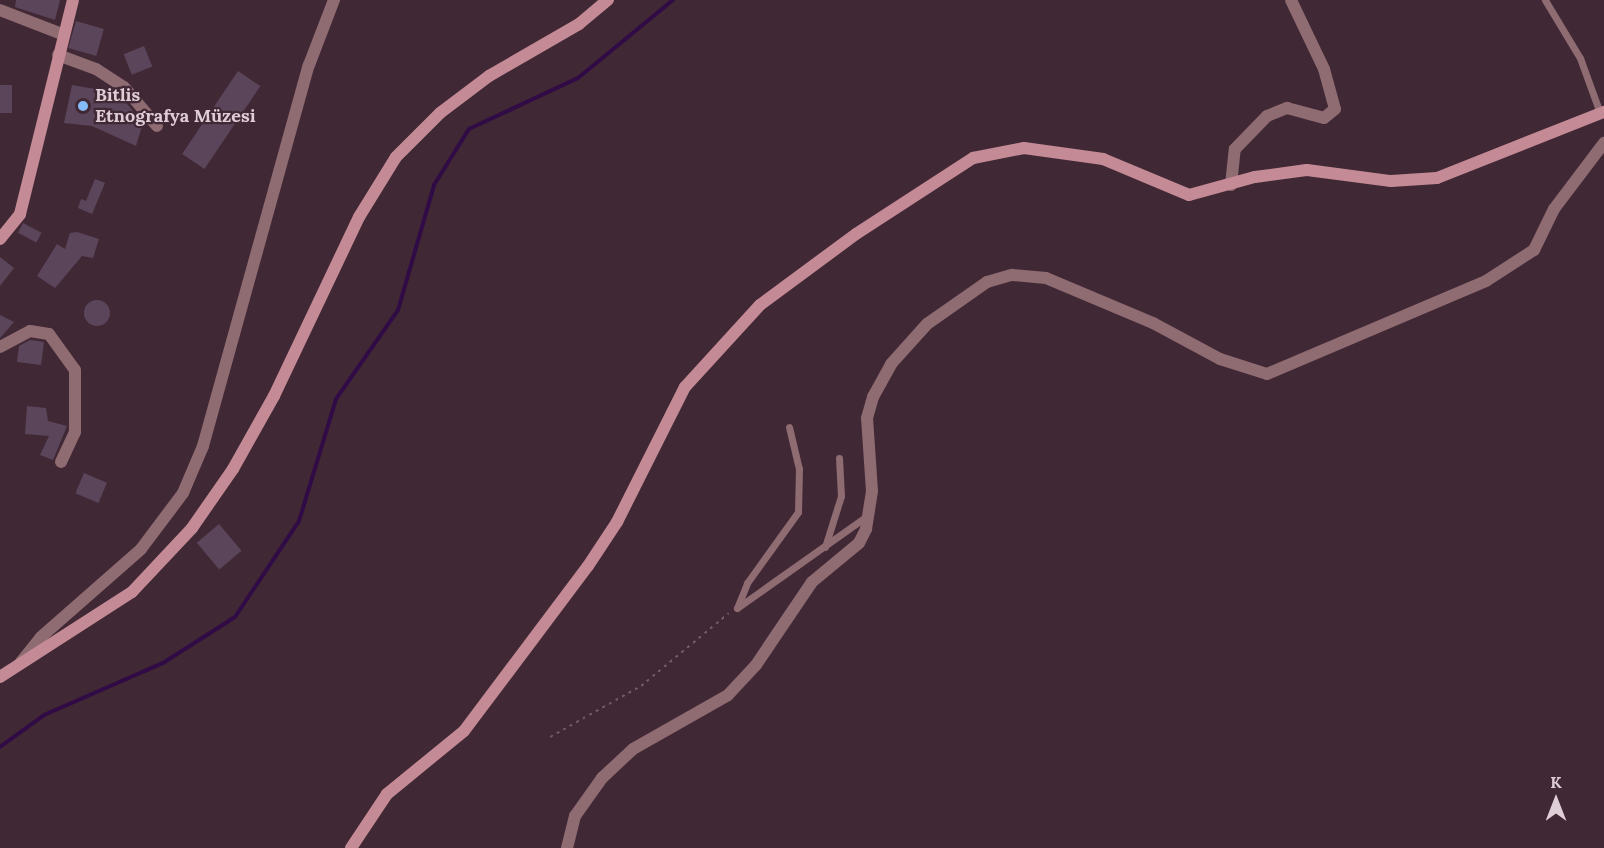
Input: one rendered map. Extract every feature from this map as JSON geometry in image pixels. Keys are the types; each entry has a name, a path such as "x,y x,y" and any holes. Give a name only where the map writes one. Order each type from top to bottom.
{"street":[{"path":"0,239 20,214 62,34 73,0"},
{"path":"18,666 41,637 141,549 183,493 203,446 309,65 334,0"},
{"path":"0,677 132,592 192,528 233,469 274,396 358,217 396,157 440,113 489,76 579,24 608,0"},
{"path":"1231,185 1235,149 1267,116 1287,108 1324,118 1335,109 1324,69 1291,0"},
{"path":"0,10 62,34"},
{"path":"58,55 96,69 124,87 157,126"},
{"path":"351,848 387,794 464,731 588,566 617,522 685,387 760,305 856,234 973,158 1024,148 1103,159 1189,195 1307,170 1391,181 1437,178 1602,112"},
{"path":"567,848 575,816 602,778 633,749 728,694 756,664 812,582 859,543 869,515 867,418 873,397 891,364 927,324 987,282 1012,275 1046,278 1152,323 1220,358 1267,374 1486,281 1534,250 1554,209 1604,143"},
{"path":"0,347 30,331 49,334 75,370 75,432 60,462"}],"lane":[{"path":"1545,0 1580,58 1602,112"},
{"path":"737,608 747,583 798,512 799,470 789,427"},
{"path":"825,547 841,496 839,458"},
{"path":"737,608 769,582 825,547 869,515"}],"path":[{"path":"550,737 641,686 737,608"}],"building":[{"path":"16,0 60,0 55,20 15,7"},
{"path":"76,21 104,29 96,56 68,48"},
{"path":"144,46 152,66 132,75 124,54"},
{"path":"238,71 260,86 204,169 182,154"},
{"path":"0,85 12,85 12,113 0,113"},
{"path":"72,85 118,93 143,123 136,146 92,126 64,123"},
{"path":"95,179 105,183 92,214 78,208 81,199 86,201"},
{"path":"23,223 42,233 36,243 18,233"},
{"path":"77,232 99,239 93,258 82,256 55,288 37,276 57,244 65,249 70,233"},
{"path":"0,257 14,268 0,286"},
{"path":"97,300 106,304 110,313 106,322 97,326 88,322 84,313 88,304"},
{"path":"0,315 14,322 0,338"},
{"path":"30,340 44,342 41,365 17,362 19,346"},
{"path":"27,406 46,408 48,421 67,426 53,460 40,455 49,436 25,434"},
{"path":"84,473 107,483 98,503 75,493"},
{"path":"219,524 241,551 219,569 197,543"}],"waterway":[{"path":"0,747 44,715 163,663 235,617 299,521 336,399 398,310 434,185 469,129 578,78 673,0"}],"place":[{"name":"Bitlis Etnografya Müzesi","path":"83,106"}]}
